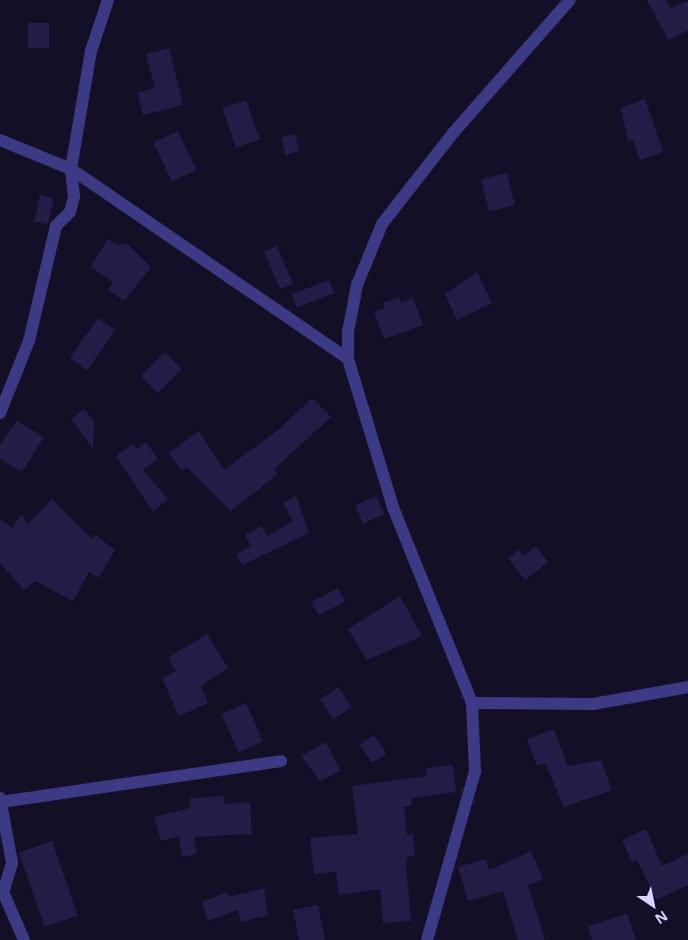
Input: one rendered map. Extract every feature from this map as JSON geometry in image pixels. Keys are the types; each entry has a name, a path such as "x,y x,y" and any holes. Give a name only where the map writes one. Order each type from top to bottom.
{"street":[{"path":"0,413 29,341 56,226 70,212 74,197 71,169 91,51 108,0"},
{"path":"427,940 474,772 472,703 393,507 348,359 357,285 382,224 453,133 570,0"},
{"path":"0,140 71,169 348,359"},
{"path":"472,703 593,704 688,687"},
{"path":"24,940 3,892 12,863 0,800 281,761"}],"building":[{"path":"647,0 667,0 670,8 688,1 688,30 668,40"},
{"path":"28,23 49,23 49,48 28,48"},
{"path":"169,48 183,105 143,115 137,93 155,88 146,54"},
{"path":"645,99 663,152 640,160 633,140 628,141 621,108"},
{"path":"246,100 260,140 236,148 222,108"},
{"path":"178,131 196,170 172,181 154,142"},
{"path":"295,134 299,152 285,155 281,137"},
{"path":"507,173 515,205 489,212 481,180"},
{"path":"40,195 54,198 48,224 34,221"},
{"path":"108,239 118,245 126,243 151,267 124,301 108,290 113,282 90,267"},
{"path":"277,246 293,284 280,289 264,251"},
{"path":"477,272 492,303 457,320 445,294"},
{"path":"329,280 334,293 297,307 292,294"},
{"path":"399,297 401,303 413,298 423,325 384,339 374,312 385,308 383,303"},
{"path":"98,318 115,330 87,370 70,358"},
{"path":"165,352 182,369 158,393 141,376"},
{"path":"312,398 331,417 274,469 278,474 231,511 187,467 182,471 169,453 199,431 224,470 278,430"},
{"path":"84,409 94,421 93,449 71,419"},
{"path":"17,421 44,437 22,472 0,459 0,444"},
{"path":"146,442 158,459 143,470 168,499 153,512 116,456 133,444 137,449"},
{"path":"296,496 309,533 242,565 236,554 251,546 245,535 262,526 267,536 293,521 283,503"},
{"path":"376,496 384,514 363,524 355,505"},
{"path":"52,499 92,539 94,534 115,550 99,578 89,572 73,601 35,581 24,590 0,563 0,520 12,528 21,515 28,524"},
{"path":"536,546 548,562 525,580 508,558 519,550 524,556"},
{"path":"338,588 345,601 319,615 312,602"},
{"path":"400,596 422,636 367,660 348,629"},
{"path":"207,634 228,668 201,686 208,703 179,716 162,678 176,671 168,658"},
{"path":"338,687 352,707 334,719 320,700"},
{"path":"246,703 263,741 238,752 221,714"},
{"path":"554,729 568,766 601,760 612,790 564,807 545,763 537,766 527,739"},
{"path":"374,735 386,753 372,763 360,745"},
{"path":"326,742 340,771 320,781 301,756"},
{"path":"453,765 456,792 411,798 412,806 404,807 407,835 413,834 415,856 408,856 406,864 411,921 383,923 380,889 339,895 336,872 314,874 310,838 358,834 352,786 427,776 426,768"},
{"path":"224,796 224,804 250,802 252,834 194,837 197,854 182,857 179,836 161,841 154,817 190,808 190,798"},
{"path":"646,829 662,866 688,854 688,885 656,900 637,860 632,862 622,840"},
{"path":"52,841 78,916 45,927 19,852"},
{"path":"531,851 543,879 528,885 545,940 518,940 503,891 468,901 458,867 486,859 489,870"},
{"path":"264,888 268,915 241,922 238,910 208,921 202,902 227,892 229,897"},
{"path":"318,905 325,940 299,940 293,910"},
{"path":"627,913 636,940 592,940 588,927"}]}
